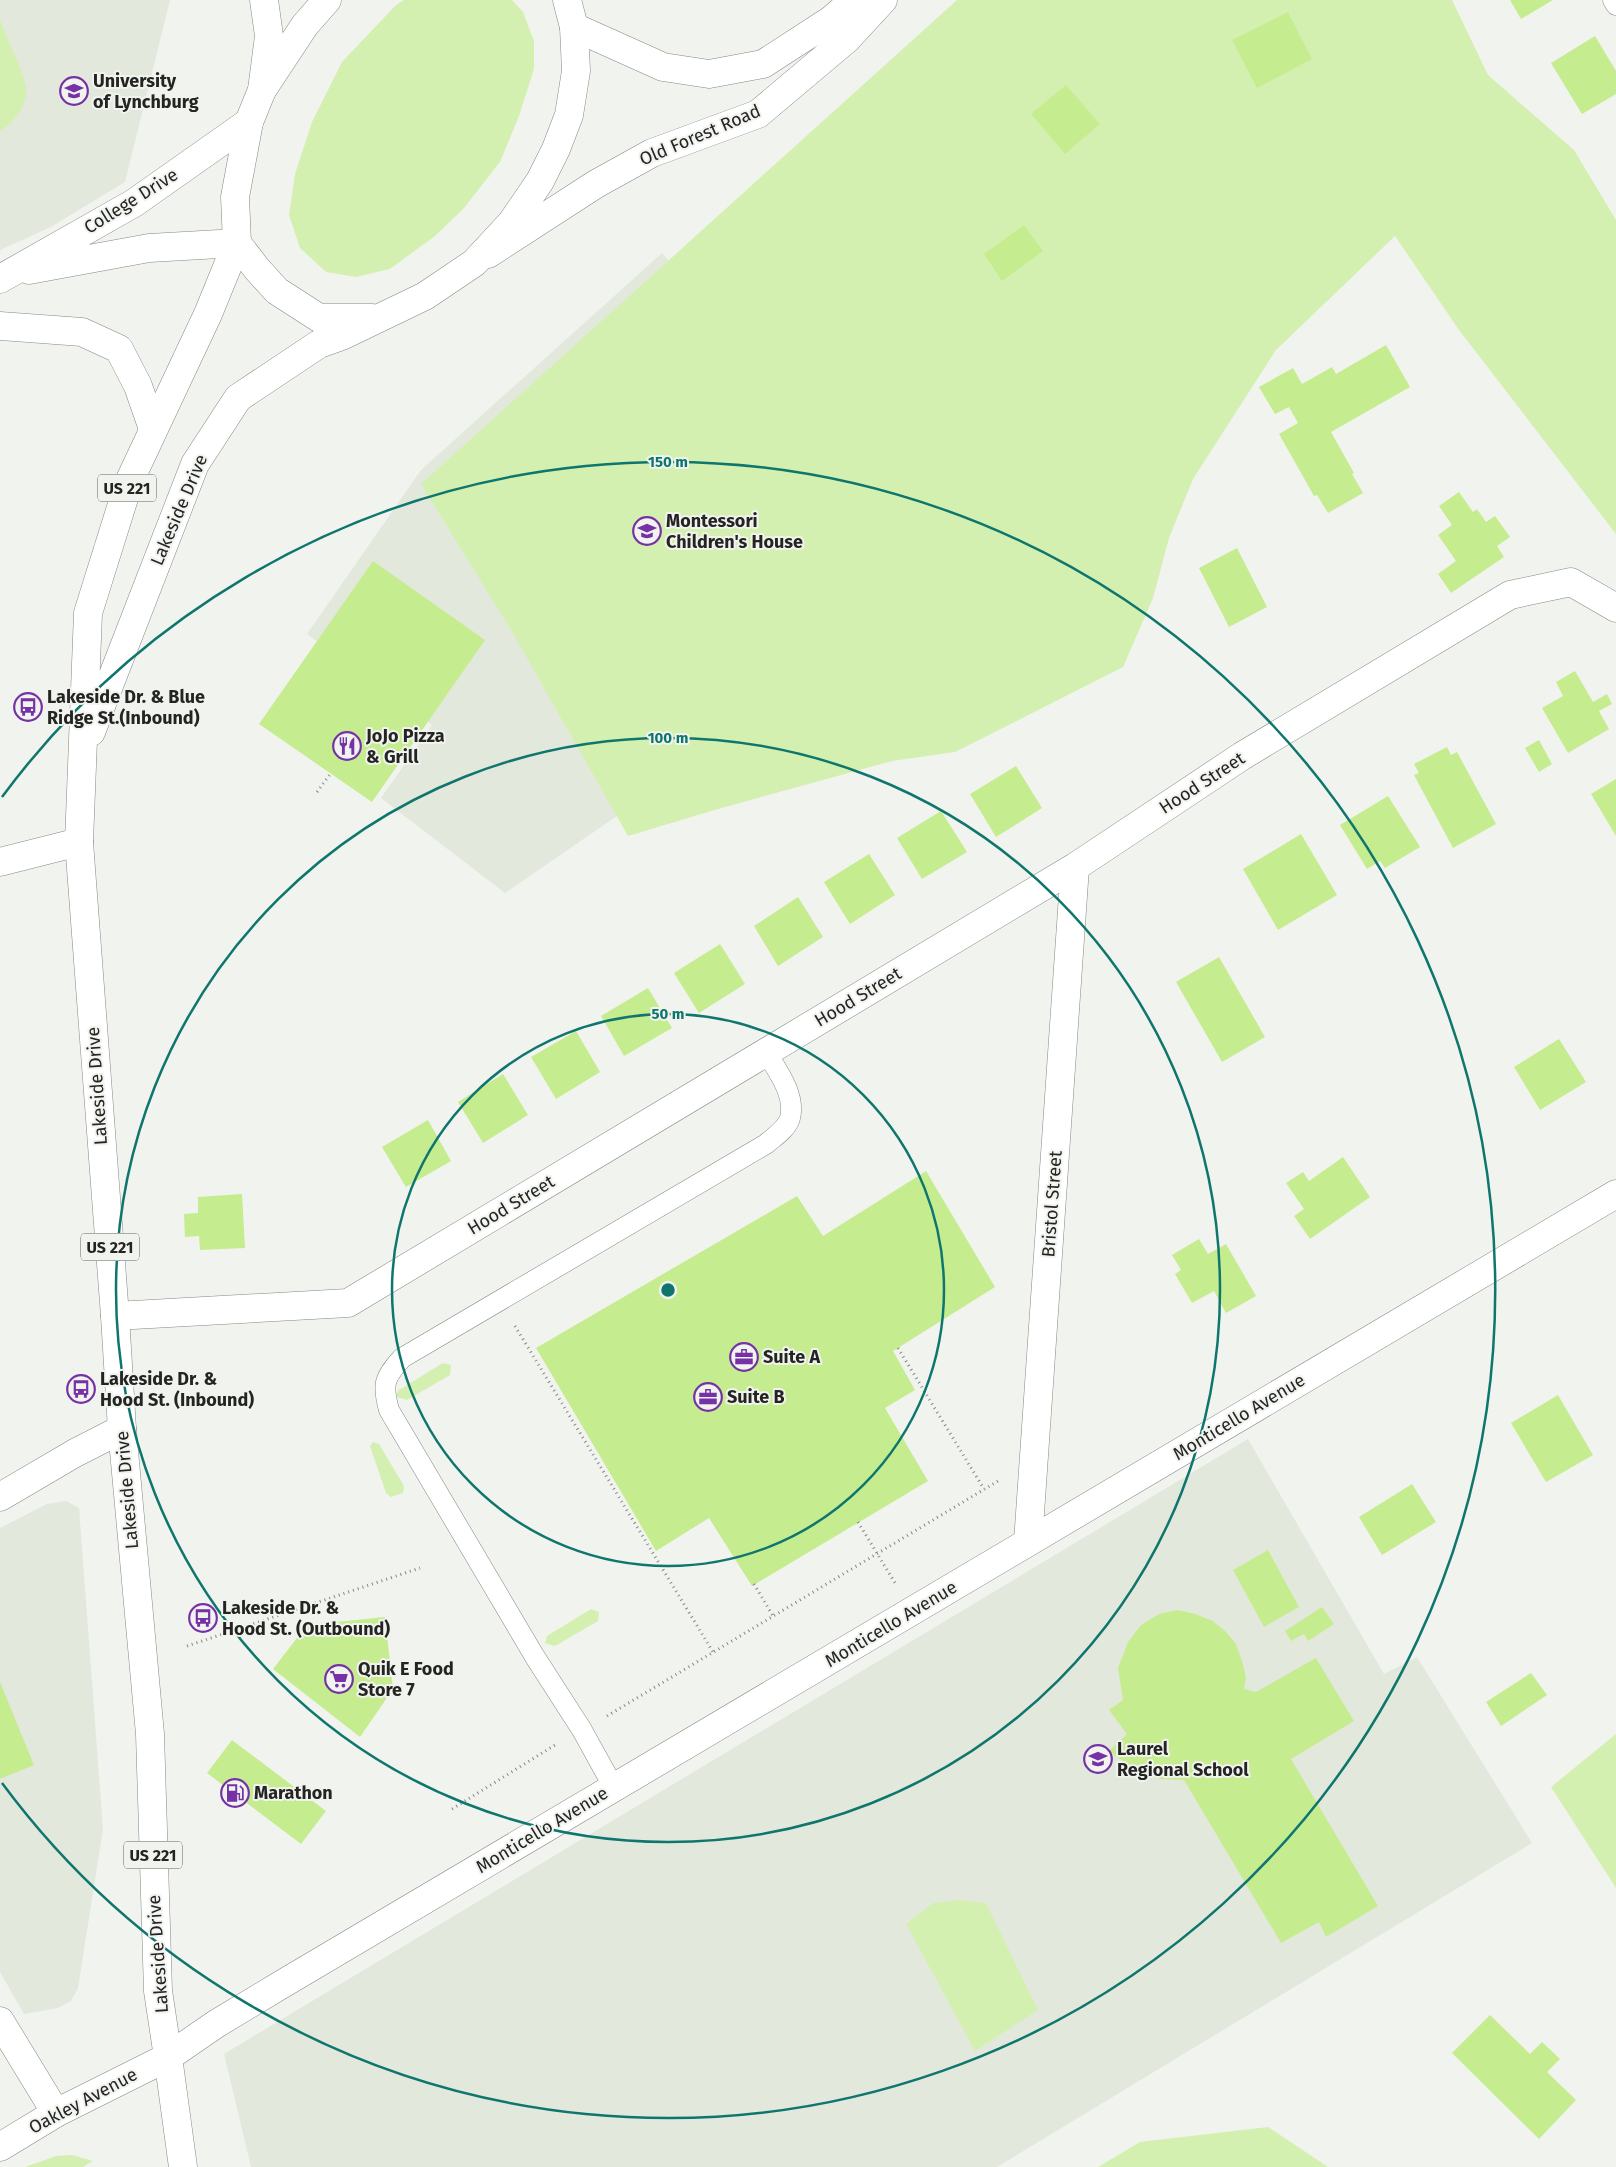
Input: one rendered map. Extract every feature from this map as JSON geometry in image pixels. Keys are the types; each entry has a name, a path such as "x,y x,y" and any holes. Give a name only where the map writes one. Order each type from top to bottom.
{"street":[{"path":"262,90 269,36 264,0"},
{"path":"327,0 305,25 262,90 249,122 236,197 237,243 257,269 278,291 319,318 379,318"},
{"path":"474,263 512,222 540,181 556,149 569,116 576,71 574,27 567,0"},
{"path":"574,27 663,67 709,74 764,64 831,20 854,0"},
{"name":"Old Forest Road","path":"474,263 596,184 652,153 758,114 847,39 884,0"},
{"name":"College Drive","path":"4,277 134,203 249,122"},
{"name":"Lakeside Drive","path":"183,2167 158,1991 150,1734 122,1429 79,842 88,613 130,482 208,314 237,243"},
{"name":"College Drive","path":"4,277 149,248 237,243"},
{"name":"Lakeside Drive","path":"84,752 195,464 238,398 319,344 425,296 474,263"},
{"path":"0,326 82,332 119,349 138,386 153,429"},
{"name":"Hood Street","path":"115,1316 348,1303 1075,867 1242,756 1510,595 1571,582 1616,608"},
{"path":"0,862 29,853 79,842"},
{"name":"Bristol Street","path":"1028,1542 1075,867"},
{"name":"Monticello Avenue","path":"168,2057 224,2019 1616,1194"},
{"path":"0,1497 75,1453 122,1429"},
{"path":"0,2021 56,2113"},
{"name":"Oakley Avenue","path":"0,2148 56,2113 168,2057"}],"lane":[{"path":"1613,0 1616,5"},
{"path":"614,1788 582,1730 536,1657 389,1410 384,1393 388,1373 402,1358 766,1144 782,1131 790,1118 790,1099 785,1083 766,1052"}],"path":[{"path":"317,792 331,773"},
{"path":"511,1319 713,1652"},
{"path":"898,1348 984,1489"},
{"path":"604,1718 1034,1460"},
{"path":"858,1522 912,1611"},
{"path":"187,1646 420,1568"},
{"path":"754,1584 773,1616"},
{"path":"452,1809 555,1745"}],"shaded area":[{"name":"University of Lynchburg","path":"0,0 170,0 125,182 49,228 0,250"},
{"name":"Montessori Children's House","path":"662,253 970,592 633,805 505,893 381,798 432,725 307,634 421,470"},
{"name":"Laurel Regional School","path":"1248,1439 1384,1674 1417,1657 1532,1843 997,2167 251,2167 224,2054"},
{"path":"66,1501 79,1508 103,1829 78,1988 71,2001 58,2008 24,2014 0,1972 0,1528 47,1504"}],"green space":[{"path":"404,0 512,0 523,12 534,41 534,69 519,116 500,162 464,208 435,236 390,269 356,277 326,272 300,248 289,215 295,174 312,122 342,62 396,5"},
{"path":"957,0 1452,0 1488,75 1574,150 1616,220 1616,534 1459,330 1395,236 1276,350 1193,479 1169,538 1153,598 1123,667 955,752 892,761 628,836 511,630 421,484"},
{"path":"0,20 21,71 26,86 26,93 23,106 15,118 0,131"},
{"path":"443,1363 451,1365 450,1375 407,1400 397,1397 399,1390"},
{"path":"373,1442 379,1444 404,1486 403,1493 391,1497 386,1493 370,1446"},
{"path":"591,1609 599,1612 598,1621 555,1646 545,1643 547,1636"},
{"path":"1616,1734 1616,1888 1551,1787"},
{"path":"959,1900 986,1903 1038,2010 975,2051 906,1924 933,1903"},
{"path":"1268,2127 1328,2167 1098,2167 1140,2142"},
{"path":"72,2155 93,2161 83,2167 25,2167 56,2156"}],"building":[{"path":"1510,0 1553,0 1521,19"},
{"path":"1288,12 1312,59 1257,88 1232,40"},
{"path":"1595,36 1616,71 1616,94 1582,114 1551,63"},
{"path":"1066,85 1100,124 1065,154 1031,114"},
{"path":"1024,225 1043,251 1002,281 984,254"},
{"path":"1386,345 1410,387 1331,432 1363,493 1328,513 1317,495 1314,496 1279,434 1298,423 1289,407 1275,414 1259,387 1293,368 1302,384 1332,367 1336,374"},
{"path":"1459,492 1473,512 1477,509 1486,522 1495,516 1510,537 1497,546 1504,557 1451,593 1438,574 1456,561 1438,535 1452,525 1439,506"},
{"path":"1237,548 1267,607 1229,627 1199,568"},
{"path":"373,561 485,640 372,802 259,724"},
{"path":"1575,671 1593,702 1607,694 1612,704 1599,711 1609,729 1568,753 1542,708 1563,696 1556,682"},
{"path":"1539,740 1552,764 1539,772 1525,748"},
{"path":"1447,747 1451,755 1457,752 1496,824 1453,848 1414,775 1419,773 1414,764"},
{"path":"1016,766 1042,808 996,837 970,794"},
{"path":"1616,779 1616,836 1591,794"},
{"path":"1388,796 1420,847 1385,868 1380,861 1367,869 1340,825"},
{"path":"941,811 967,852 922,879 897,838"},
{"path":"1301,834 1337,895 1278,930 1243,869"},
{"path":"869,854 895,895 850,924 824,882"},
{"path":"798,897 823,937 778,966 754,926"},
{"path":"720,944 745,984 699,1013 674,973"},
{"path":"1219,957 1265,1037 1222,1062 1176,982"},
{"path":"648,988 672,1028 624,1056 601,1016"},
{"path":"576,1031 600,1072 556,1099 531,1057"},
{"path":"1559,1039 1586,1082 1540,1110 1514,1067"},
{"path":"503,1074 528,1115 483,1143 458,1102"},
{"path":"428,1120 451,1161 406,1187 382,1147"},
{"path":"1343,1157 1370,1197 1310,1239 1294,1216 1304,1209 1286,1183 1303,1172 1309,1181"},
{"path":"926,1171 995,1287 893,1351 915,1390 885,1408 928,1481 752,1586 709,1518 656,1551 536,1348 797,1196 823,1236"},
{"path":"242,1194 245,1248 200,1250 199,1236 185,1237 184,1214 198,1213 198,1197"},
{"path":"1199,1239 1208,1254 1226,1244 1256,1296 1226,1313 1214,1291 1192,1303 1175,1274 1181,1270 1172,1255"},
{"path":"1558,1395 1593,1455 1546,1482 1511,1423"},
{"path":"1412,1484 1436,1522 1382,1555 1359,1517"},
{"path":"1268,1550 1299,1607 1264,1627 1233,1570"},
{"path":"1322,1607 1334,1624 1308,1641 1304,1634 1291,1641 1285,1631"},
{"path":"1178,1610 1213,1621 1226,1632 1236,1644 1242,1661 1246,1677 1244,1689 1256,1692 1316,1658 1354,1721 1291,1759 1378,1906 1326,1937 1319,1922 1281,1943 1184,1780 1160,1779 1134,1769 1109,1751 1127,1734 1109,1710 1123,1700 1118,1668 1128,1642 1141,1625 1159,1614"},
{"name":"Quik E Food Store 7","path":"385,1617 393,1689 360,1737 273,1669 307,1625"},
{"path":"1531,1673 1547,1695 1501,1726 1486,1702"},
{"path":"0,1682 34,1765 0,1779"},
{"path":"232,1740 326,1811 301,1844 207,1773"},
{"path":"1490,2015 1530,2054 1542,2042 1560,2059 1547,2072 1576,2100 1539,2139 1452,2053"}],"place":[{"name":"University of Lynchburg","path":"74,91"},
{"name":"Montessori Children's House","path":"647,531"},
{"name":"Lakeside Dr. & Blue Ridge St.(Inbound)","path":"28,707"},
{"name":"JoJo Pizza & Grill","path":"347,746"},
{"name":"Suite A","path":"744,1357"},
{"name":"Lakeside Dr. & Hood St. (Inbound)","path":"81,1389"},
{"name":"Suite B","path":"708,1397"},
{"name":"Lakeside Dr. & Hood St. (Outbound)","path":"203,1618"},
{"name":"Quik E Food Store 7","path":"339,1679"},
{"name":"Laurel Regional School","path":"1098,1759"},
{"name":"Marathon","path":"235,1793"}]}
